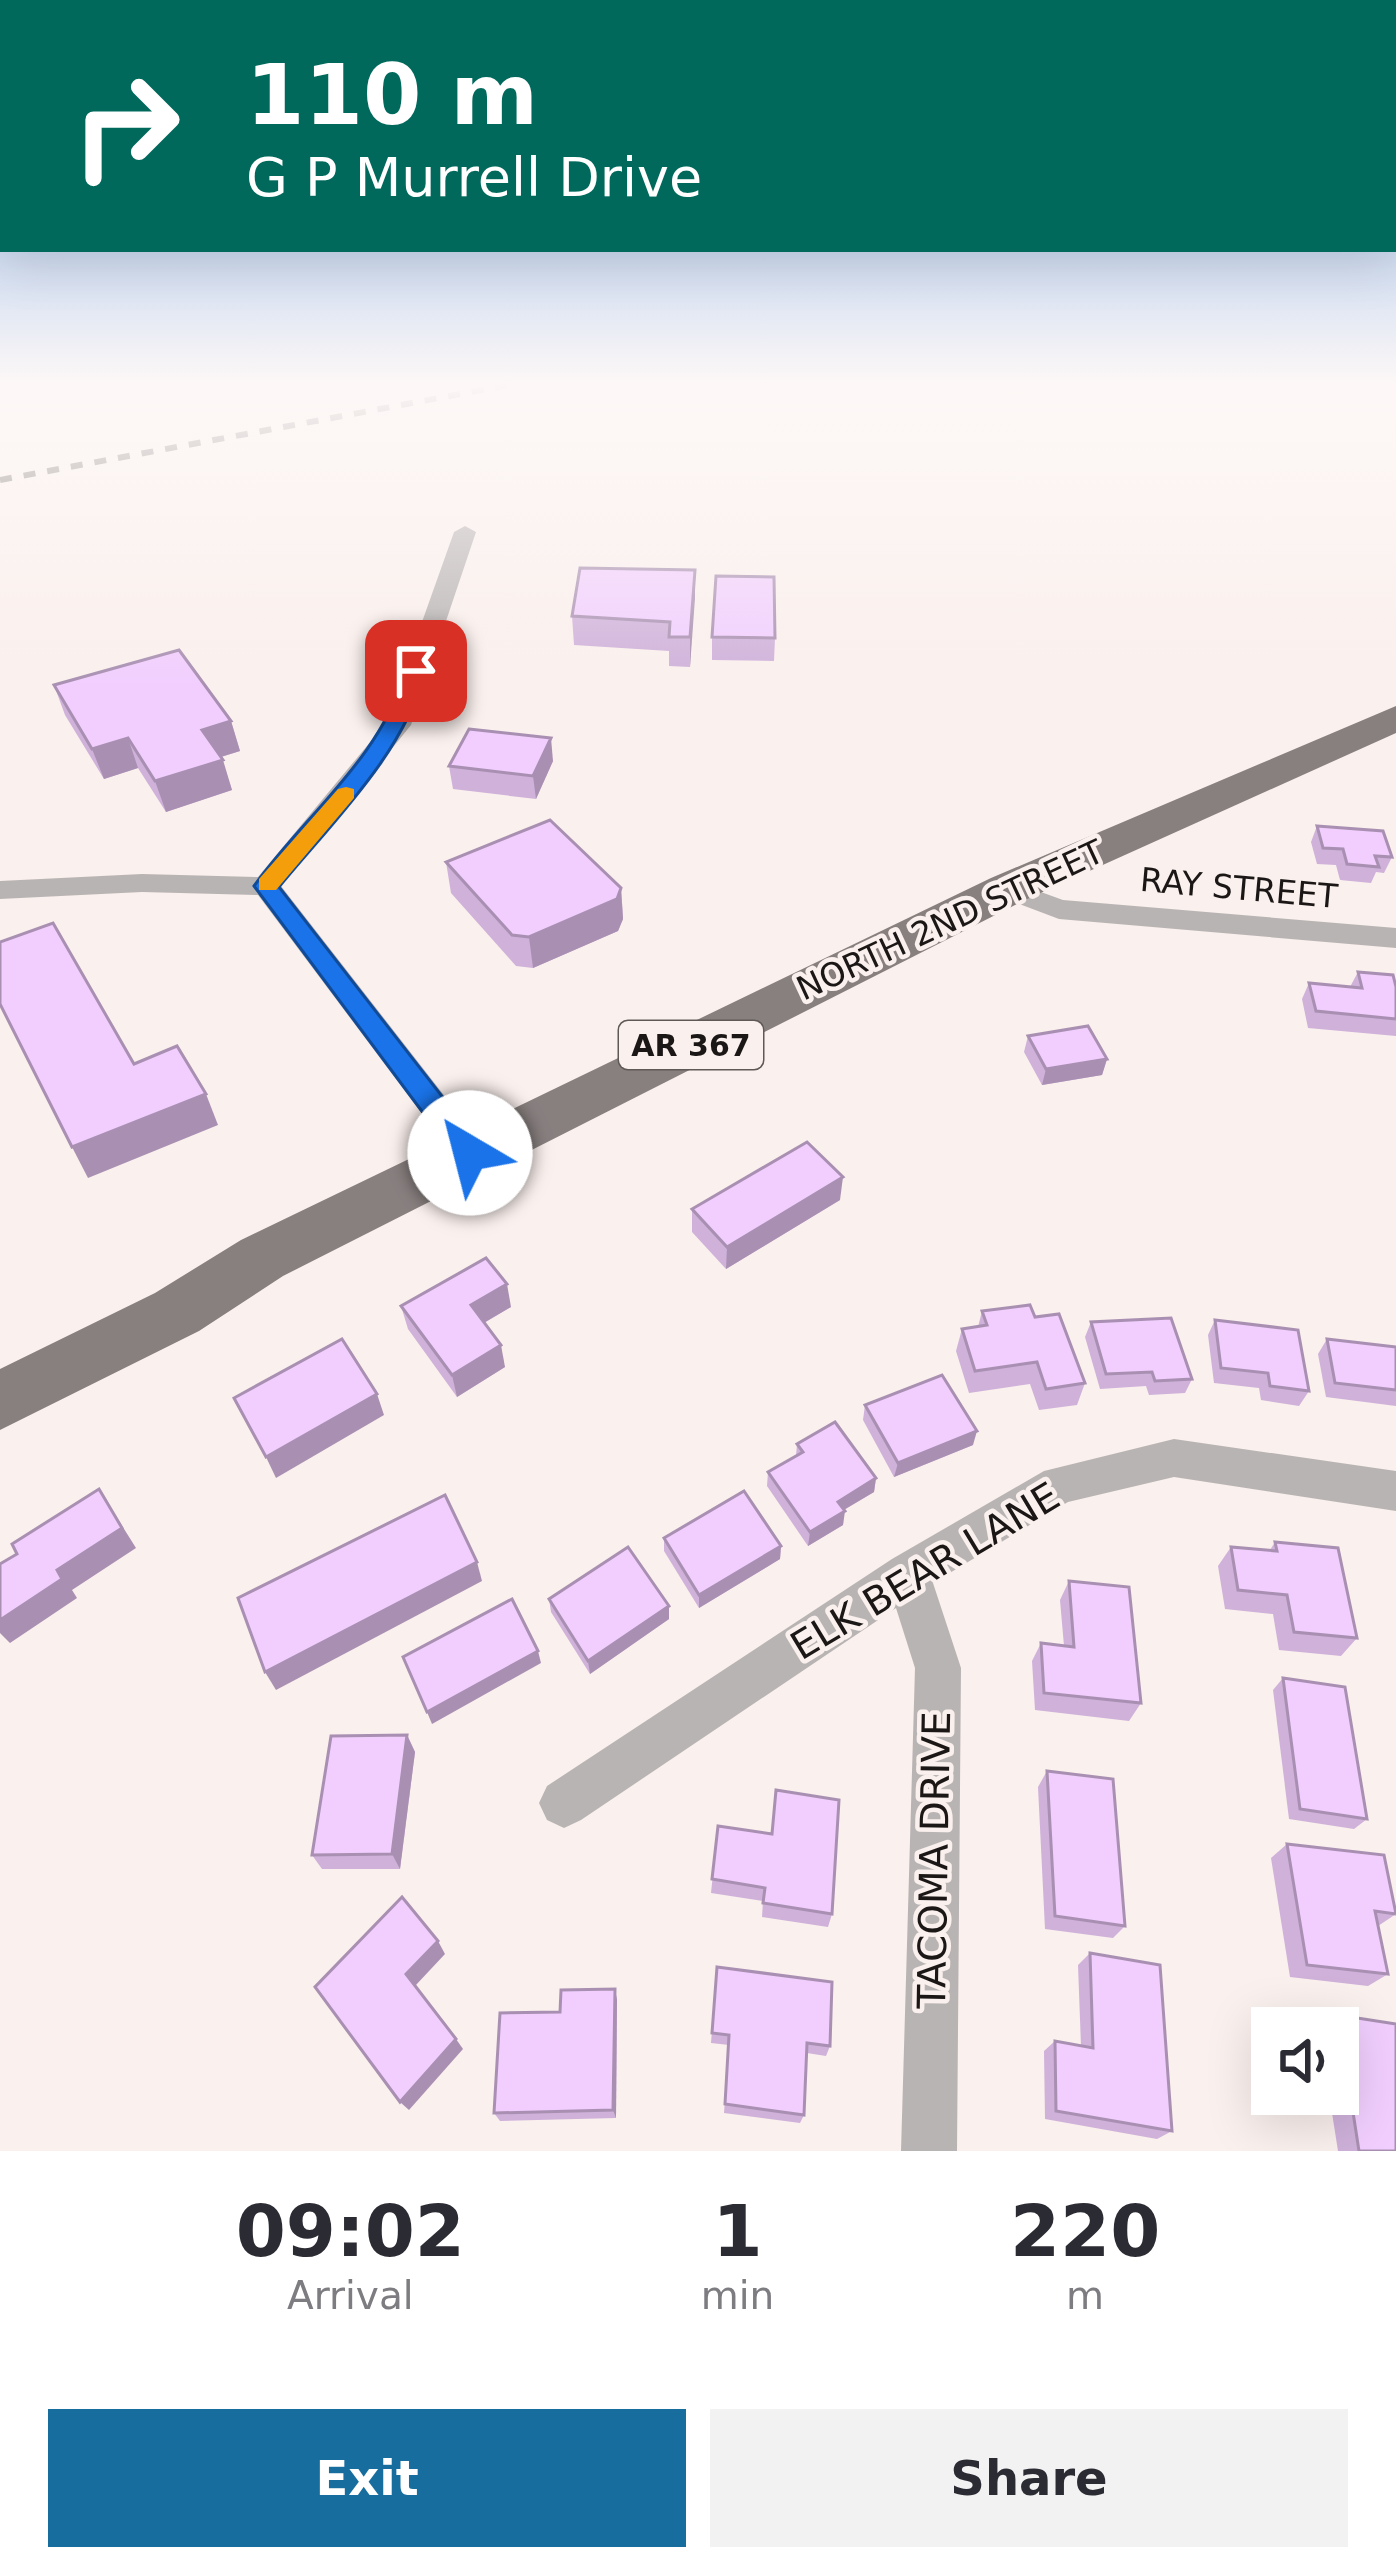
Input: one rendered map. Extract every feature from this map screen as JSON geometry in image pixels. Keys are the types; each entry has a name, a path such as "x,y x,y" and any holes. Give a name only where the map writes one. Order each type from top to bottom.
{"main road":[{"name":"NORTH 2ND STREET","path":"0,1400 177,1312 262,1258 1008,889 1396,718"}],"street":[{"path":"266,886 398,724 465,532"},
{"path":"0,890 142,883 266,886"},
{"path":"266,886 470,1153"},
{"name":"RAY STREET","path":"1008,889 1059,909 1396,938"},
{"name":"ELK BEAR LANE","path":"564,1803 908,1574 1059,1485 1174,1458 1395,1496"},
{"name":"TACOMA DRIVE","path":"908,1574 938,1668 929,2151"}],"building":[{"path":"580,568 695,570 690,637 669,637 670,622 572,616"},
{"path":"716,576 774,577 775,638 712,637"},
{"path":"179,650 231,721 202,730 223,760 155,781 128,738 92,749 54,685"},
{"path":"469,729 551,738 533,776 449,766"},
{"path":"550,820 621,888 617,899 529,937 512,935 446,862"},
{"path":"1317,826 1383,831 1392,857 1375,856 1379,867 1347,864 1343,849 1323,848"},
{"path":"53,923 134,1064 177,1046 206,1094 72,1147 0,1004 0,942"},
{"path":"1358,972 1393,975 1396,1019 1316,1011 1309,983 1362,988"},
{"path":"1088,1026 1107,1059 1046,1069 1028,1036"},
{"path":"807,1142 843,1177 727,1247 692,1209"},
{"path":"486,1258 507,1284 471,1305 501,1345 452,1375 401,1306"},
{"path":"1030,1305 1035,1317 1059,1314 1085,1383 1046,1389 1037,1362 975,1371 962,1329 987,1325 982,1311"},
{"path":"1171,1318 1192,1379 1155,1381 1152,1372 1106,1374 1091,1322"},
{"path":"1215,1320 1298,1330 1309,1391 1270,1386 1268,1373 1221,1368"},
{"path":"342,1339 377,1394 266,1457 234,1398"},
{"path":"1327,1339 1396,1347 1396,1390 1335,1383"},
{"path":"942,1375 977,1431 898,1463 865,1405"},
{"path":"835,1422 876,1478 838,1502 845,1511 810,1532 768,1472 803,1452 797,1444"},
{"path":"99,1489 122,1528 57,1570 62,1579 0,1620 0,1564 17,1554 12,1544"},
{"path":"744,1491 781,1546 699,1595 664,1538"},
{"path":"445,1495 477,1562 265,1672 238,1598"},
{"path":"1275,1542 1338,1548 1357,1638 1294,1632 1287,1595 1238,1590 1231,1547 1277,1551"},
{"path":"628,1547 669,1606 588,1661 549,1599"},
{"path":"1069,1581 1129,1587 1141,1703 1044,1693 1041,1643 1074,1647"},
{"path":"512,1599 538,1651 427,1712 403,1657"},
{"path":"1283,1678 1345,1687 1367,1819 1300,1809"},
{"path":"407,1735 392,1854 312,1855 331,1736"},
{"path":"1047,1771 1113,1779 1125,1926 1055,1916"},
{"path":"776,1790 839,1800 832,1914 763,1903 765,1888 712,1879 718,1826 772,1834"},
{"path":"1287,1844 1384,1855 1396,1914 1375,1911 1388,1974 1307,1965"},
{"path":"402,1897 438,1941 406,1974 456,2039 400,2102 315,1987"},
{"path":"1090,1953 1160,1965 1172,2131 1056,2111 1055,2041 1093,2048"},
{"path":"717,1967 832,1982 830,2046 807,2043 804,2115 725,2104 729,2035 712,2033"},
{"path":"615,1989 613,2110 494,2113 500,2013 560,2012 561,1990"},
{"path":"1359,2018 1396,2024 1396,2151 1359,2151 1353,2115 1359,2115"}],"slow traffic":[{"path":"268,885 346,793"}],"route":[{"path":"416,671 406,706 387,742 266,886 470,1153"}]}
